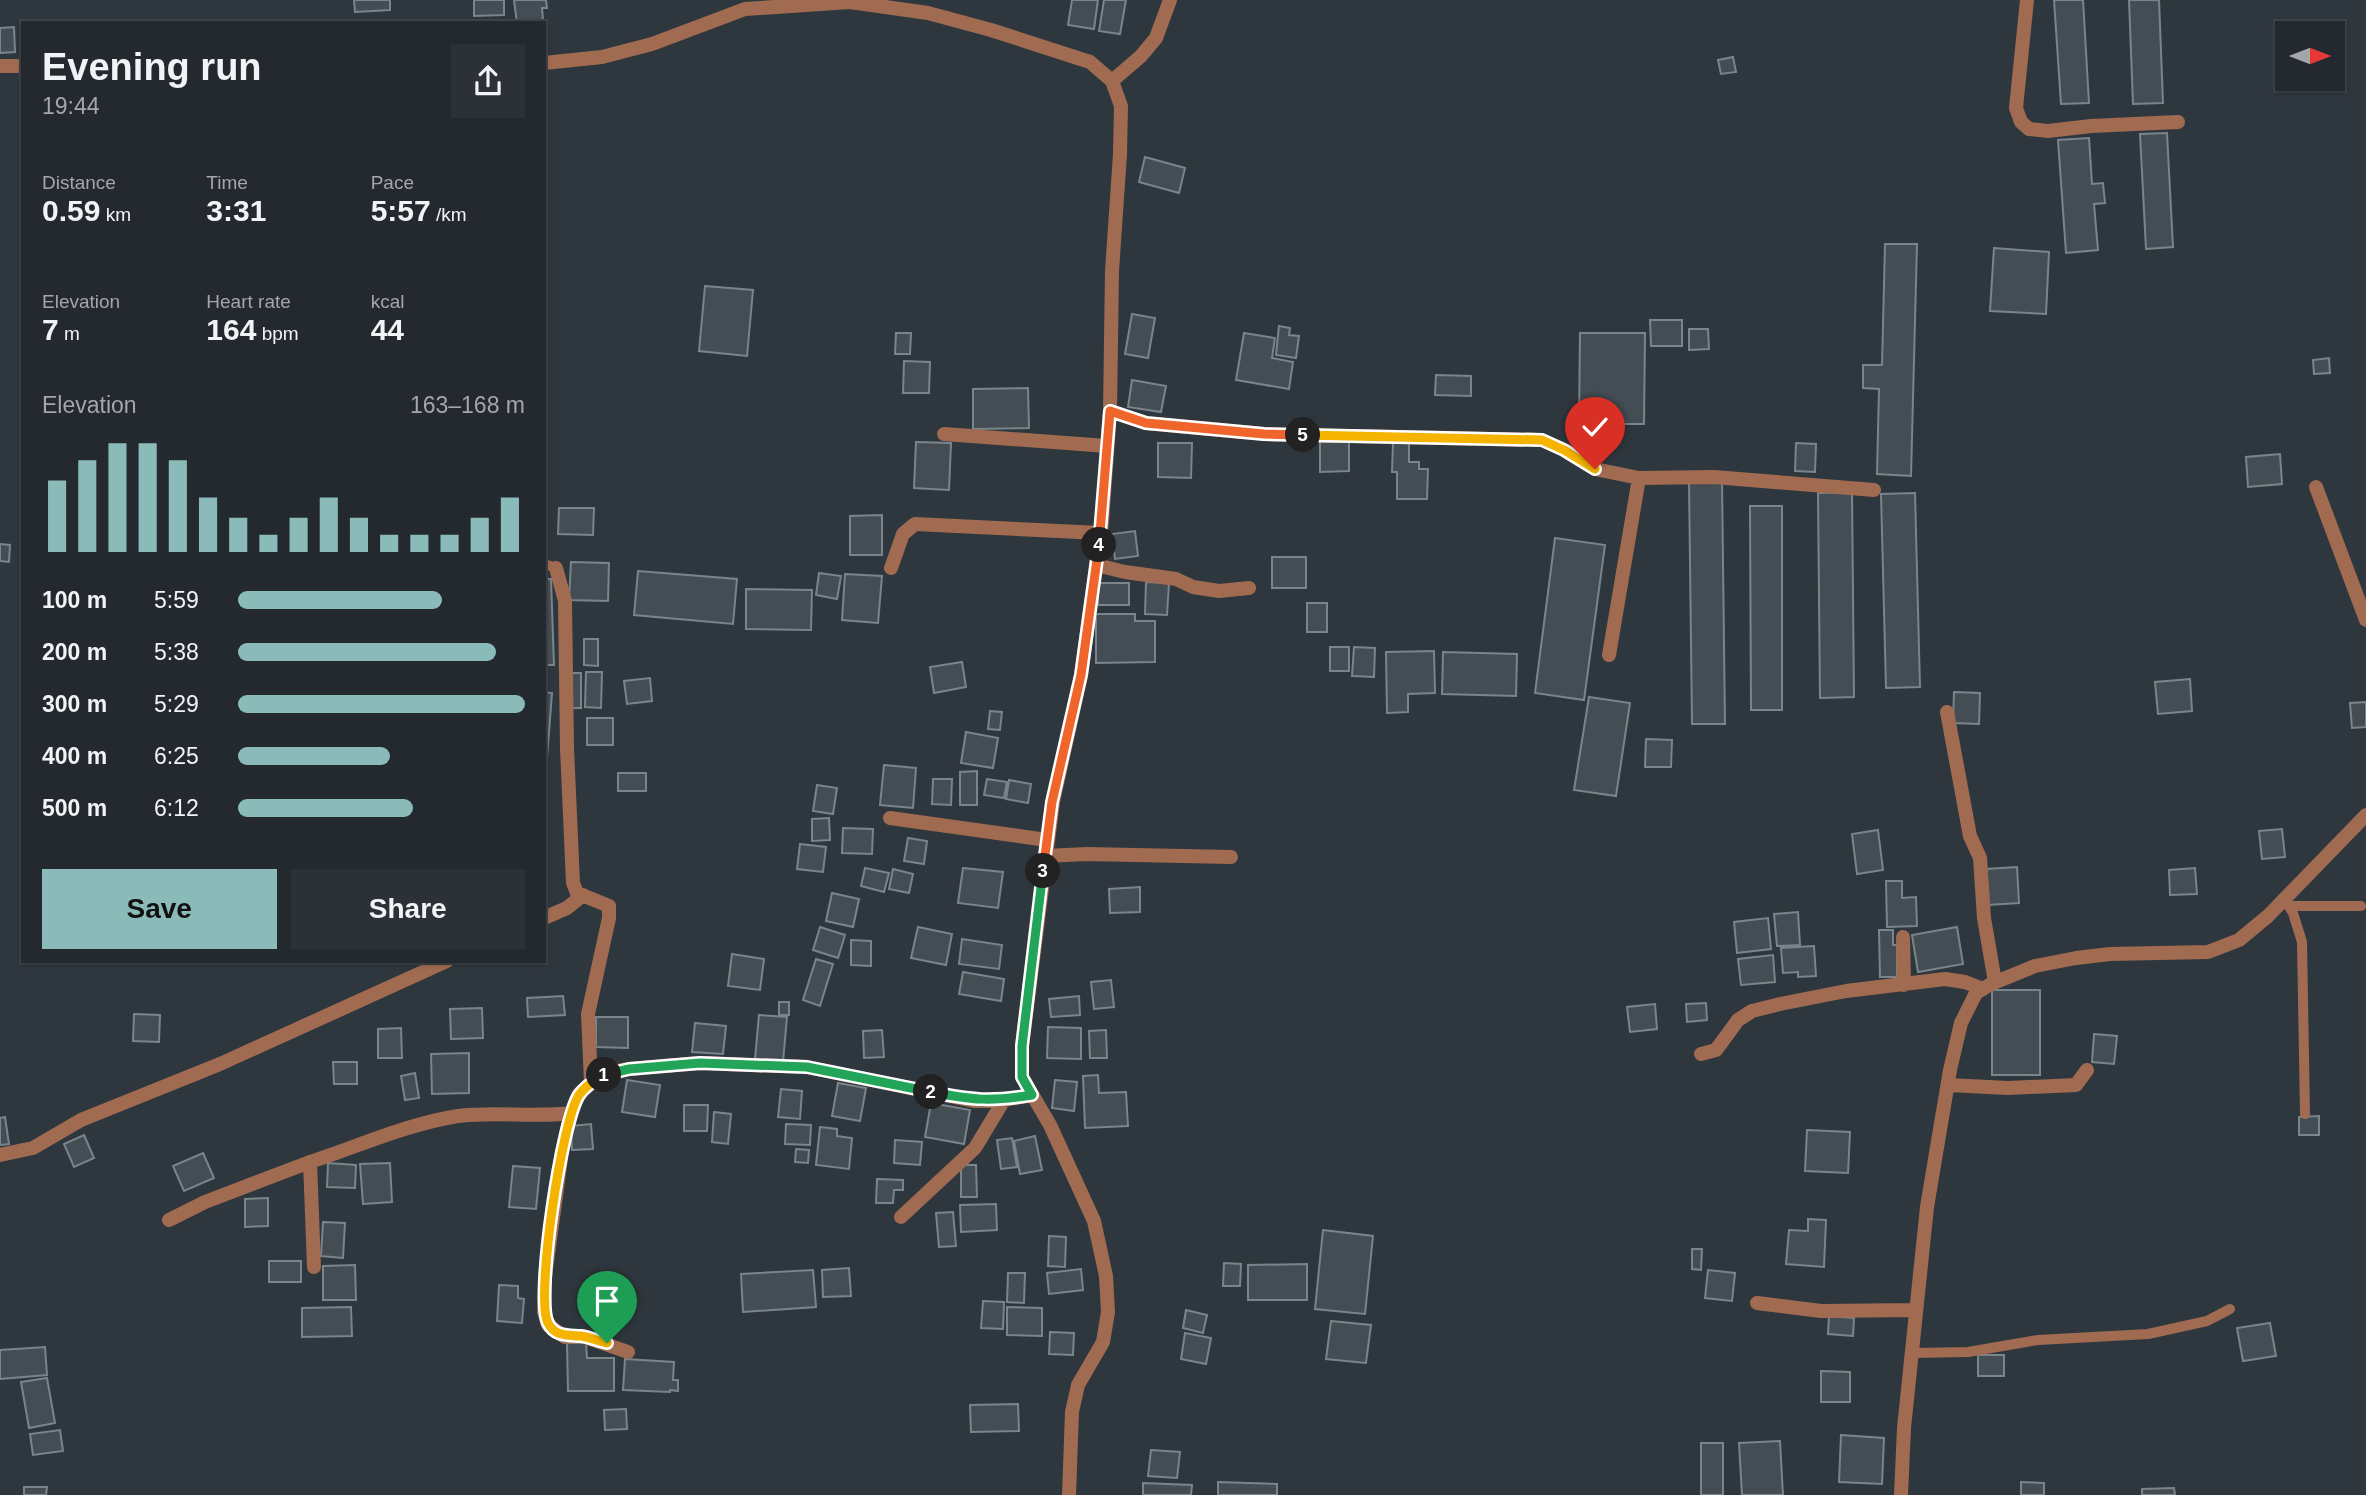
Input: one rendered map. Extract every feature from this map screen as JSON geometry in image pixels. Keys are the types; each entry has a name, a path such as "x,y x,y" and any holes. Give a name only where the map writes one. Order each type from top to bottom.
{"street":[{"path":"1112,81 1141,56 1156,38 1170,0"},
{"path":"2027,0 2021,38 2016,108 2021,122 2029,129 2048,131 2178,122"},
{"path":"546,63 602,57 652,44 745,4 850,2 929,6 1090,62 1112,81 1121,106 1120,154 1112,271 1110,411 1100,533 1081,675 1052,802 1022,1046 1022,1077 1050,1125 1094,1220 1106,1276 1108,1312 1103,1342 1079,1385 1072,1412 1069,1495"},
{"path":"0,66 21,66"},
{"path":"1110,411 1146,423 1264,434 1542,440 1595,469 1639,478 1714,477 1874,490"},
{"path":"944,433 1107,446"},
{"path":"1609,655 1639,478"},
{"path":"2316,488 2366,620"},
{"path":"891,568 903,534 915,524 1100,533"},
{"path":"1096,565 1175,579 1194,587 1219,591 1249,588"},
{"path":"550,566 565,601 567,748 573,883 577,893 609,906 607,929 588,1014 591,1083"},
{"path":"1947,712 1970,836 1980,858 1989,985"},
{"path":"1901,1495 1904,1427 1927,1207 1961,1023 1976,993 2035,966 2110,954 2208,952 2239,940 2286,903 2366,815"},
{"path":"890,818 1047,840"},
{"path":"1045,856 1087,854 1231,857"},
{"path":"546,917 567,908 583,895"},
{"path":"1903,937 1904,985"},
{"path":"0,1155 33,1148 81,1120 220,1064 443,963"},
{"path":"1701,1054 1716,1050 1738,1020 1752,1012 1846,991 1904,985 1917,981 1945,979 1989,985"},
{"path":"628,1352 582,1336 565,1337 548,1325 544,1312 545,1277 562,1150 571,1113 579,1094 591,1083 607,1073 688,1064 807,1067 974,1101 1032,1095"},
{"path":"1948,1085 2008,1088 2076,1085 2087,1070"},
{"path":"901,1217 975,1148 1004,1100"},
{"path":"169,1220 205,1202 310,1162 343,1153 374,1139 458,1116 571,1113"},
{"path":"310,1162 314,1267"},
{"path":"1757,1303 1821,1311 1916,1310"}],"lane":[{"path":"2305,1114 2302,942 2286,903 2361,906"},
{"path":"1912,1353 1968,1352 2038,1340 2148,1334 2207,1321 2230,1309"}],"building":[{"path":"354,0 390,0 390,10 355,12"},
{"path":"474,0 504,0 504,15 474,16"},
{"path":"514,0 546,0 547,8 542,8 543,20 517,21"},
{"path":"1072,0 1098,0 1094,29 1068,25"},
{"path":"1104,0 1126,0 1120,34 1099,31"},
{"path":"2054,0 2083,0 2089,103 2061,104"},
{"path":"2129,0 2159,0 2163,103 2133,104"},
{"path":"14,27 15,52 0,53 0,28"},
{"path":"1733,57 1736,72 1721,74 1718,60"},
{"path":"2167,133 2173,247 2146,249 2140,134"},
{"path":"2089,138 2092,184 2103,183 2105,203 2094,204 2098,250 2066,253 2058,140"},
{"path":"1145,157 1185,168 1179,193 1139,182"},
{"path":"1885,244 1917,244 1911,476 1877,474 1879,389 1863,388 1863,365 1882,365"},
{"path":"1994,248 2049,252 2046,314 1990,311"},
{"path":"705,286 753,290 747,356 699,351"},
{"path":"1132,314 1155,318 1148,358 1125,354"},
{"path":"1650,320 1682,320 1682,346 1651,346"},
{"path":"1279,326 1290,328 1289,335 1299,336 1296,358 1276,355"},
{"path":"1689,329 1708,329 1709,349 1689,350"},
{"path":"896,333 911,333 910,354 895,354"},
{"path":"1244,333 1275,338 1272,358 1293,362 1289,389 1236,380"},
{"path":"1580,333 1645,333 1644,424 1579,424"},
{"path":"2329,358 2330,373 2314,374 2313,360"},
{"path":"904,361 930,362 929,393 903,393"},
{"path":"1436,375 1471,376 1471,396 1435,395"},
{"path":"1132,380 1166,386 1161,412 1128,407"},
{"path":"1028,388 1029,428 973,429 973,389"},
{"path":"1349,441 1349,471 1320,472 1320,442"},
{"path":"916,442 951,443 949,490 914,488"},
{"path":"1158,443 1192,443 1191,478 1158,477"},
{"path":"1393,443 1409,443 1409,462 1419,462 1419,469 1428,469 1427,499 1397,499 1397,472 1392,472"},
{"path":"1796,443 1816,444 1815,472 1795,471"},
{"path":"2280,454 2282,484 2248,487 2246,457"},
{"path":"1722,480 1725,724 1692,724 1689,481"},
{"path":"1852,492 1854,697 1820,698 1818,493"},
{"path":"1915,493 1920,687 1886,688 1881,494"},
{"path":"1750,506 1782,506 1782,710 1751,710"},
{"path":"559,508 594,508 593,535 558,534"},
{"path":"882,515 882,555 850,555 850,516"},
{"path":"1135,531 1138,556 1115,559 1112,534"},
{"path":"1555,538 1605,545 1584,700 1535,693"},
{"path":"0,544 10,545 9,562 0,561"},
{"path":"1272,557 1306,557 1306,588 1272,588"},
{"path":"571,562 609,563 608,601 569,600"},
{"path":"638,571 737,579 733,624 634,615"},
{"path":"819,573 841,576 837,599 816,595"},
{"path":"845,574 882,576 878,623 842,620"},
{"path":"546,579 551,579 554,665 546,665"},
{"path":"1146,582 1169,583 1167,615 1145,614"},
{"path":"1098,583 1129,583 1129,605 1098,605"},
{"path":"746,589 812,590 811,630 746,629"},
{"path":"1307,603 1327,603 1327,632 1307,632"},
{"path":"1096,614 1135,614 1135,621 1155,621 1155,662 1096,663"},
{"path":"584,639 598,639 598,666 584,665"},
{"path":"1330,647 1349,647 1349,671 1330,671"},
{"path":"1354,647 1375,648 1374,677 1352,676"},
{"path":"1434,651 1435,693 1408,694 1408,712 1387,713 1386,652"},
{"path":"1443,652 1517,654 1516,696 1442,694"},
{"path":"962,662 966,687 934,693 930,667"},
{"path":"586,672 602,672 601,708 585,707"},
{"path":"569,673 581,673 581,708 569,708"},
{"path":"650,678 652,701 627,704 624,681"},
{"path":"2190,679 2192,711 2158,714 2155,682"},
{"path":"546,692 552,693 546,758"},
{"path":"1954,692 1980,693 1979,724 1953,723"},
{"path":"1589,697 1630,703 1616,796 1574,790"},
{"path":"2366,702 2366,727 2352,728 2350,703"},
{"path":"990,711 1002,712 1000,730 988,729"},
{"path":"587,718 613,718 613,745 587,745"},
{"path":"966,732 998,738 993,768 961,763"},
{"path":"1646,739 1672,740 1671,767 1645,767"},
{"path":"884,765 916,768 913,808 880,805"},
{"path":"977,771 977,805 960,805 960,772"},
{"path":"618,773 646,773 646,791 618,791"},
{"path":"933,779 952,779 951,805 932,804"},
{"path":"987,779 1007,782 1004,798 984,795"},
{"path":"1009,780 1031,784 1028,803 1006,799"},
{"path":"817,785 837,788 833,814 813,811"},
{"path":"829,818 830,840 812,841 812,819"},
{"path":"843,828 873,829 872,854 842,853"},
{"path":"2282,829 2285,857 2262,859 2259,831"},
{"path":"1878,830 1883,870 1857,874 1852,834"},
{"path":"908,838 927,841 924,864 904,861"},
{"path":"800,844 826,847 823,872 797,869"},
{"path":"2017,867 2019,903 1988,905 1986,869"},
{"path":"865,868 889,873 884,892 861,886"},
{"path":"963,868 1003,872 998,908 958,903"},
{"path":"2195,868 2197,894 2170,895 2169,870"},
{"path":"893,869 913,874 909,893 889,889"},
{"path":"1886,881 1902,881 1902,898 1916,897 1917,926 1887,927"},
{"path":"1140,887 1140,912 1110,913 1109,889"},
{"path":"832,893 859,899 853,927 826,921"},
{"path":"1798,912 1800,945 1777,946 1774,914"},
{"path":"1768,918 1771,949 1737,953 1734,922"},
{"path":"820,927 845,935 838,958 813,950"},
{"path":"918,927 952,934 946,965 911,958"},
{"path":"1957,927 1963,964 1918,972 1912,935"},
{"path":"1879,930 1893,930 1893,945 1897,945 1897,977 1880,977"},
{"path":"962,939 1002,945 999,969 959,964"},
{"path":"851,940 871,941 871,966 851,965"},
{"path":"1814,946 1816,976 1798,977 1798,972 1783,973 1781,948"},
{"path":"732,954 764,959 760,990 728,986"},
{"path":"1773,955 1775,982 1741,985 1738,959"},
{"path":"816,959 833,964 820,1006 803,1000"},
{"path":"963,972 1004,979 1001,1001 959,994"},
{"path":"1111,980 1114,1007 1094,1009 1091,982"},
{"path":"1992,990 2040,990 2040,1075 1992,1075"},
{"path":"563,996 565,1015 528,1017 527,998"},
{"path":"1079,996 1080,1015 1051,1017 1049,999"},
{"path":"779,1002 789,1002 789,1015 779,1015"},
{"path":"1706,1003 1707,1020 1687,1022 1686,1004"},
{"path":"1655,1004 1657,1029 1630,1032 1627,1007"},
{"path":"482,1008 483,1038 451,1039 450,1009"},
{"path":"134,1014 160,1015 159,1042 133,1041"},
{"path":"759,1015 787,1017 783,1062 755,1059"},
{"path":"596,1017 628,1017 628,1048 596,1047"},
{"path":"695,1023 726,1026 723,1054 692,1052"},
{"path":"1048,1027 1081,1028 1081,1059 1047,1058"},
{"path":"401,1028 402,1058 378,1058 378,1029"},
{"path":"882,1030 884,1057 864,1058 863,1031"},
{"path":"1106,1030 1107,1058 1090,1058 1089,1031"},
{"path":"2094,1034 2117,1036 2114,1064 2092,1062"},
{"path":"469,1053 469,1093 432,1094 431,1054"},
{"path":"333,1062 357,1062 357,1084 334,1084"},
{"path":"415,1073 419,1098 405,1100 401,1076"},
{"path":"1098,1075 1099,1093 1126,1092 1128,1126 1085,1128 1083,1076"},
{"path":"627,1080 660,1085 655,1117 622,1112"},
{"path":"1055,1080 1077,1082 1074,1111 1052,1108"},
{"path":"838,1083 866,1088 860,1121 832,1116"},
{"path":"781,1089 802,1091 800,1119 778,1117"},
{"path":"931,1103 970,1110 964,1144 925,1137"},
{"path":"684,1105 708,1105 707,1131 684,1131"},
{"path":"714,1112 731,1114 728,1144 712,1142"},
{"path":"2319,1116 2319,1135 2299,1135 2299,1117"},
{"path":"5,1117 9,1144 0,1145 0,1118"},
{"path":"591,1124 593,1149 572,1150 571,1126"},
{"path":"786,1124 811,1125 810,1145 785,1144"},
{"path":"820,1127 837,1129 837,1136 852,1138 849,1169 816,1165"},
{"path":"1807,1130 1850,1132 1848,1173 1805,1171"},
{"path":"84,1135 94,1158 74,1167 64,1144"},
{"path":"1035,1136 1042,1170 1020,1174 1014,1141"},
{"path":"1012,1138 1017,1167 1001,1169 997,1140"},
{"path":"895,1140 922,1142 920,1165 894,1163"},
{"path":"796,1149 809,1150 808,1163 795,1162"},
{"path":"203,1153 214,1178 184,1191 173,1166"},
{"path":"328,1163 356,1165 355,1188 327,1187"},
{"path":"390,1163 392,1202 363,1204 360,1164"},
{"path":"961,1165 976,1165 977,1197 961,1197"},
{"path":"513,1166 540,1168 536,1209 509,1207"},
{"path":"877,1179 903,1180 903,1190 894,1190 893,1203 876,1203"},
{"path":"268,1198 268,1226 245,1227 245,1199"},
{"path":"996,1204 997,1230 961,1232 960,1205"},
{"path":"953,1212 956,1246 939,1247 936,1213"},
{"path":"1808,1219 1826,1220 1824,1267 1786,1264 1789,1230 1808,1231"},
{"path":"323,1222 345,1223 343,1258 321,1256"},
{"path":"1323,1230 1373,1236 1365,1314 1315,1309"},
{"path":"1049,1236 1066,1237 1065,1267 1048,1266"},
{"path":"1692,1249 1702,1249 1701,1270 1692,1269"},
{"path":"269,1261 301,1261 301,1282 269,1282"},
{"path":"1224,1263 1241,1264 1240,1286 1223,1286"},
{"path":"1307,1264 1307,1300 1248,1300 1248,1265"},
{"path":"355,1265 356,1300 323,1300 323,1266"},
{"path":"849,1268 851,1296 823,1297 822,1270"},
{"path":"1081,1269 1083,1290 1049,1294 1047,1273"},
{"path":"813,1270 816,1307 743,1312 741,1274"},
{"path":"1708,1270 1735,1273 1732,1301 1705,1298"},
{"path":"1008,1273 1025,1273 1024,1303 1007,1302"},
{"path":"499,1285 518,1286 518,1298 524,1299 522,1323 497,1321"},
{"path":"983,1301 1004,1302 1003,1329 981,1328"},
{"path":"351,1307 352,1336 302,1337 302,1308"},
{"path":"1007,1307 1042,1308 1042,1336 1007,1335"},
{"path":"1186,1310 1207,1315 1203,1333 1183,1328"},
{"path":"1829,1316 1854,1318 1853,1336 1828,1334"},
{"path":"1331,1321 1371,1325 1366,1363 1326,1359"},
{"path":"2270,1323 2276,1356 2243,1361 2237,1328"},
{"path":"1050,1332 1074,1333 1073,1355 1049,1354"},
{"path":"1185,1333 1211,1338 1206,1364 1181,1359"},
{"path":"567,1343 586,1343 587,1358 614,1358 614,1391 568,1391"},
{"path":"45,1347 47,1375 0,1379 0,1350"},
{"path":"1978,1355 2004,1355 2004,1376 1978,1376"},
{"path":"625,1359 674,1362 673,1380 678,1380 678,1391 623,1390"},
{"path":"1821,1371 1850,1372 1850,1402 1821,1402"},
{"path":"47,1378 55,1423 29,1428 21,1382"},
{"path":"1018,1404 1019,1431 971,1432 970,1405"},
{"path":"626,1409 627,1429 605,1430 604,1410"},
{"path":"60,1430 63,1451 33,1455 30,1434"},
{"path":"1841,1435 1884,1438 1882,1484 1839,1482"},
{"path":"1780,1441 1783,1495 1742,1495 1739,1443"},
{"path":"1701,1443 1723,1443 1723,1495 1701,1495"},
{"path":"1151,1450 1180,1452 1177,1478 1148,1476"},
{"path":"1218,1482 1277,1484 1277,1495 1218,1495"},
{"path":"2021,1482 2044,1483 2044,1495 2021,1495"},
{"path":"1143,1483 1192,1485 1191,1495 1143,1495"},
{"path":"24,1487 47,1487 46,1495 24,1495"},
{"path":"2174,1488 2175,1495 2142,1495 2142,1489"}],"route":[{"path":"607,1343 582,1336 565,1337 548,1325 544,1312 552,1218 562,1150 571,1113 579,1094 607,1073 700,1063 807,1067 974,1101 998,1101 1032,1095 1022,1077 1022,1046 1031,961 1052,802 1081,675 1102,522 1110,411 1146,423 1264,434 1542,440 1595,469"}]}
